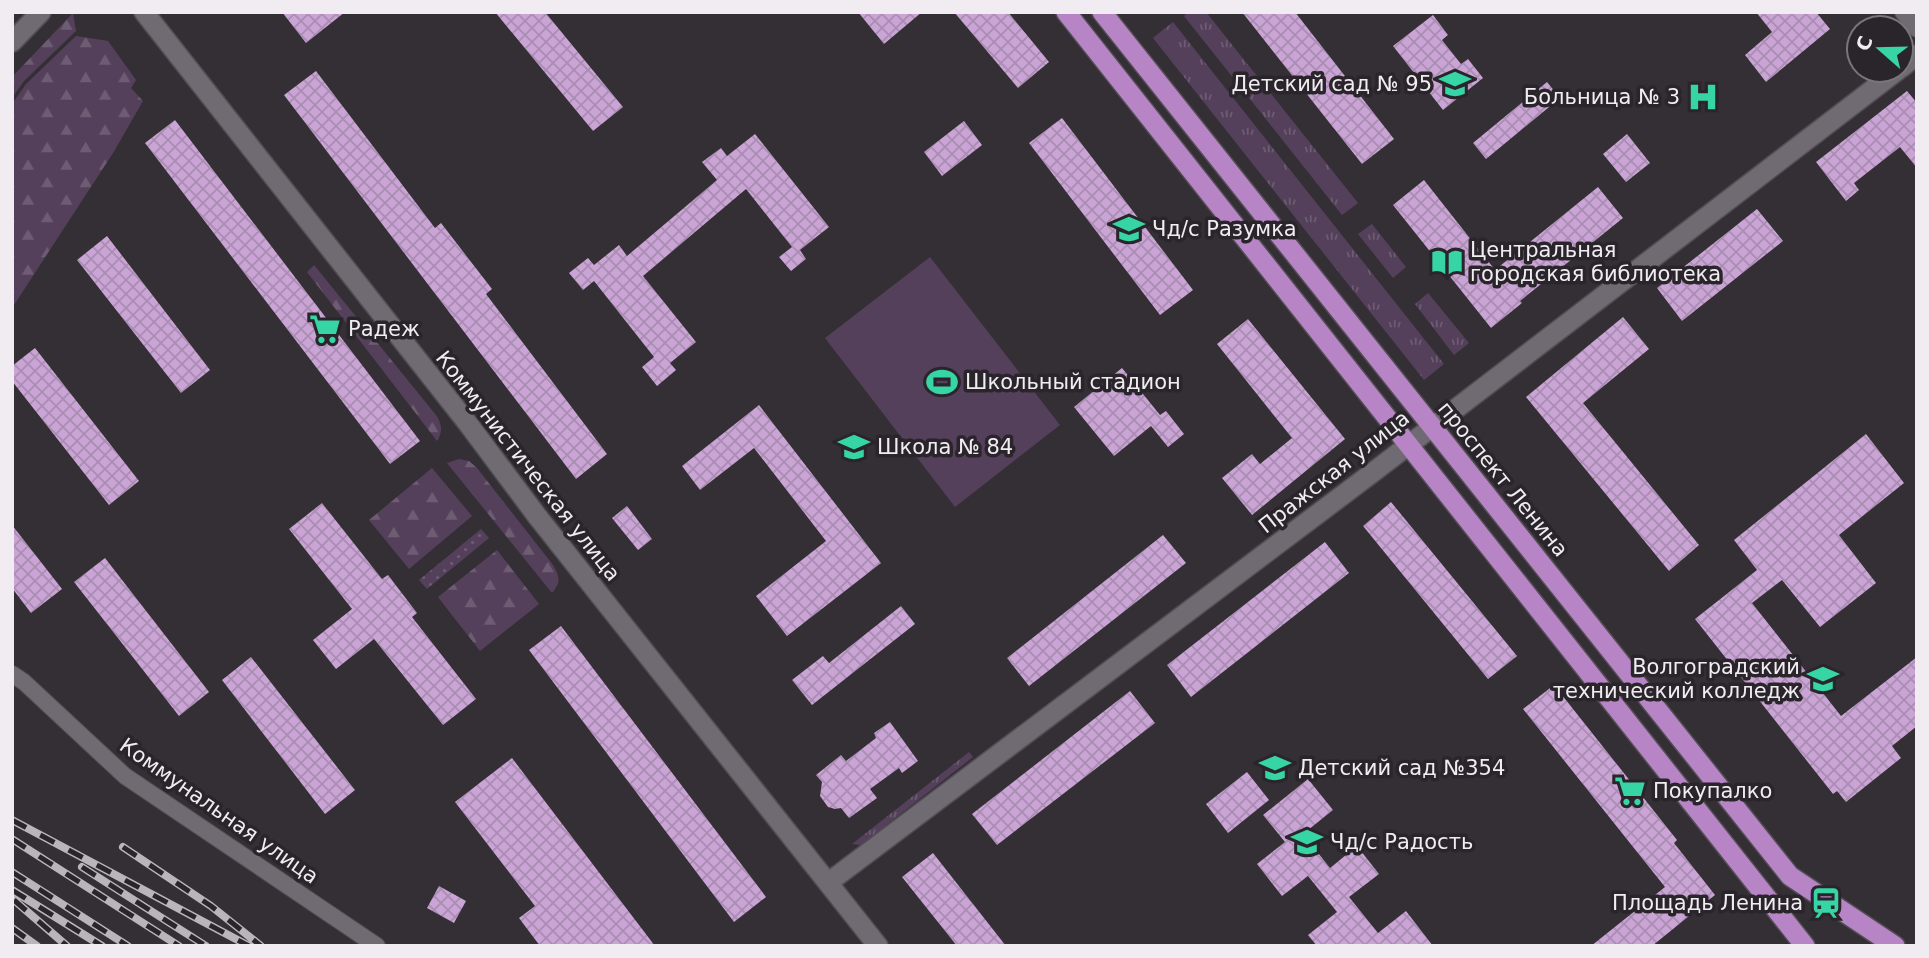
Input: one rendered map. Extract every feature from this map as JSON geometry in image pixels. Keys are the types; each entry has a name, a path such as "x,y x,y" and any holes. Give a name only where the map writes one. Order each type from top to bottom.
{"main road":[{"path":"1066,12 1805,946"},
{"name":"проспект Ленина","path":"1102,12 1790,876 1895,946"},
{"path":"1766,897 1790,876"}],"street":[{"path":"12,42 41,12"},
{"name":"Коммунистическая улица","path":"144,12 469,425 537,516 878,946"},
{"path":"1903,12 1917,29"},
{"name":"Пражская улица","path":"829,882 1431,425 1564,328 1881,84"},
{"name":"Коммунальная улица","path":"12,674 24,682 125,776 377,946"}],"green space":[{"path":"1188,12 1206,12 1358,203 1342,215 1184,16"},
{"path":"73,13 76,31 24,81 12,98 12,77"},
{"path":"1173,22 1444,364 1424,380 1153,38"},
{"path":"76,36 108,41 136,80 131,88 143,101 113,153 12,308 12,104 26,84"},
{"path":"1372,224 1406,267 1393,278 1358,234"},
{"name":"Школьный стадион","path":"930,257 1060,425 955,507 825,338"},
{"path":"314,265 436,415 441,428 437,441 307,272"},
{"path":"1428,293 1469,343 1454,355 1415,304"},
{"path":"459,459 469,461 477,468 553,565 558,579 552,593 447,463"},
{"path":"432,468 472,516 409,569 369,520"},
{"path":"481,529 489,538 427,589 419,580"},
{"path":"497,550 539,604 480,651 438,597"},
{"path":"969,752 973,757 861,845 852,844"}],"building":[{"path":"282,12 345,12 306,43"},
{"path":"495,12 545,12 623,107 593,131"},
{"path":"858,12 922,12 884,44"},
{"path":"954,12 1008,12 1049,62 1018,88"},
{"path":"1242,12 1295,12 1394,139 1362,164"},
{"path":"1756,12 1816,12 1830,29 1766,82 1745,55 1772,32"},
{"path":"1433,15 1448,35 1442,40 1461,64 1468,59 1483,78 1443,110 1393,46"},
{"path":"316,71 435,228 441,223 492,289 486,294 607,454 576,479 284,95"},
{"path":"1547,82 1560,98 1486,159 1473,143"},
{"path":"1907,91 1917,103 1917,168 1900,147 1854,183 1859,190 1846,201 1816,162"},
{"path":"1062,118 1193,290 1160,315 1029,143"},
{"path":"175,120 420,441 390,464 145,143"},
{"path":"964,121 982,145 942,176 924,152"},
{"path":"755,134 829,227 800,250 806,259 791,271 779,257 792,247 746,189 643,276 696,342 670,363 676,370 657,386 642,367 654,357 594,281 583,290 569,273 588,258 594,265 619,245 627,256 717,180 702,162 721,148 727,156"},
{"path":"1627,134 1650,163 1626,182 1603,154"},
{"path":"1424,180 1495,270 1598,187 1623,218 1520,301 1522,303 1491,328 1393,205"},
{"path":"1757,209 1783,241 1682,321 1657,288"},
{"path":"107,236 210,370 181,393 77,260"},
{"path":"1623,317 1649,349 1583,403 1699,545 1669,571 1526,397"},
{"path":"1248,319 1345,439 1252,515 1222,478 1252,454 1260,464 1292,438 1217,344"},
{"path":"35,348 139,481 109,505 12,381 12,366"},
{"path":"1122,368 1160,415 1166,411 1184,434 1168,447 1151,426 1114,456 1074,407"},
{"name":"Школа № 84","path":"759,405 881,563 787,636 756,596 826,541 754,448 700,490 682,466"},
{"name":"Волгоградский технический колледж","path":"1866,434 1904,483 1839,535 1876,583 1820,627 1782,580 1752,603 1841,716 1917,657 1917,726 1892,746 1901,758 1846,802 1837,791 1833,794 1695,619 1757,570 1734,540"},
{"path":"1391,502 1517,656 1488,679 1363,526"},
{"path":"322,503 382,579 388,575 417,613 412,617 476,699 443,725 374,639 336,669 313,640 352,609 289,529"},
{"path":"627,506 652,539 638,550 612,518"},
{"path":"12,525 62,589 31,613 12,588"},
{"path":"1163,535 1186,563 1029,686 1007,658"},
{"path":"1325,542 1349,573 1191,697 1167,665"},
{"path":"105,558 209,692 179,716 74,582"},
{"path":"901,606 915,624 812,705 792,680 823,656 829,663"},
{"path":"561,626 766,897 734,922 529,650"},
{"path":"251,657 355,790 325,814 222,680"},
{"path":"1554,685 1677,840 1674,843 1715,895 1652,946 1591,946 1665,887 1523,709"},
{"path":"1130,691 1155,723 997,845 972,814"},
{"path":"890,722 918,761 902,773 899,768 870,789 877,798 849,818 841,808 828,807 820,796 822,782 816,775 841,755 846,761 876,738 874,733"},
{"path":"512,758 655,946 540,946 519,918 535,906 455,802"},
{"path":"1247,772 1269,800 1228,833 1206,804"},
{"path":"1308,779 1333,810 1303,834 1330,868 1357,846 1379,874 1349,897 1378,933 1406,911 1433,946 1317,946 1308,935 1337,912 1308,876 1282,896 1257,864 1285,842 1263,815"},
{"path":"933,853 1006,946 957,946 902,877"},
{"path":"439,886 466,901 454,923 427,908"}],"railway":[{"path":"12,820 249,946"},
{"path":"12,839 179,946"},
{"path":"123,847 211,906 261,946"},
{"path":"82,867 206,946"},
{"path":"12,872 128,946"},
{"path":"12,890 102,946"},
{"path":"14,900 67,946"},
{"path":"12,928 37,946"}],"place":[{"name":"Детский сад № 95","path":"1455,84"},
{"name":"Больница № 3","path":"1703,97"},
{"name":"Чд/с Разумка","path":"1129,229"},
{"name":"Центральная городская библиотека","path":"1447,262"},
{"name":"Радеж","path":"325,329"},
{"name":"Школьный стадион","path":"942,382"},
{"name":"Школа № 84","path":"854,447"},
{"name":"Волгоградский технический колледж","path":"1823,679"},
{"name":"Детский сад №354","path":"1275,768"},
{"name":"Покупалко","path":"1630,791"},
{"name":"Чд/с Радость","path":"1307,842"},
{"name":"Площадь Ленина","path":"1826,903"}]}
